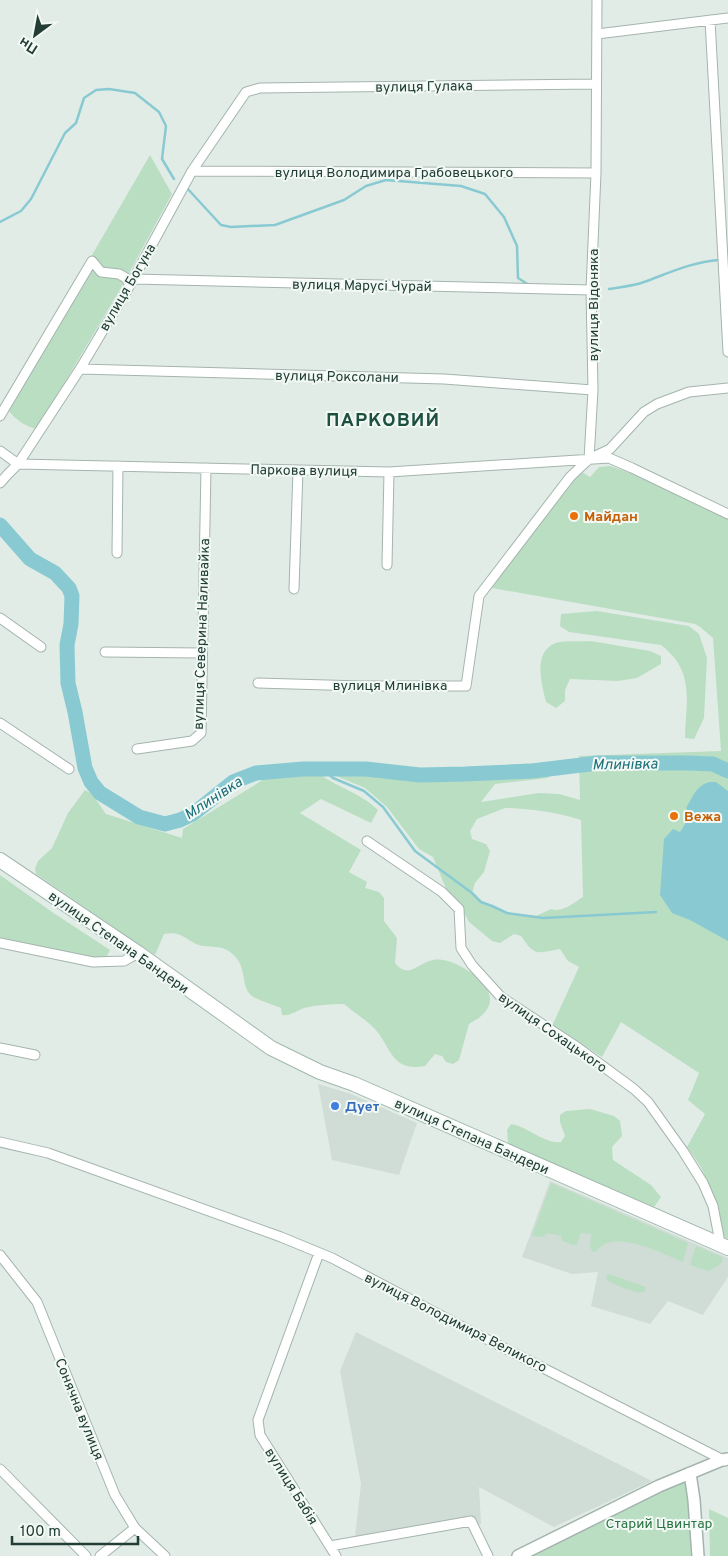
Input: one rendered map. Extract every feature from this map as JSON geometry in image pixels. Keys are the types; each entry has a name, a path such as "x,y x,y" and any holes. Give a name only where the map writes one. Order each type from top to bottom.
{"main road":[{"name":"вулиця Степана Бандери","path":"0,860 138,953 270,1048 320,1072 371,1091 722,1246"}],"street":[{"name":"вулиця Відоняка","path":"589,459 593,390 591,290 596,173 597,0"},
{"path":"596,34 728,18"},
{"path":"710,20 728,352"},
{"name":"вулиця Гулака","path":"252,90 260,88 596,84"},
{"name":"вулиця Богуна","path":"0,483 18,464 80,370 132,282 192,171 246,92 252,90"},
{"name":"вулиця Володимира Грабовецького","path":"192,171 596,173"},
{"path":"0,416 92,261 101,272 119,274 132,282"},
{"name":"вулиця Марусі Чурай","path":"132,282 591,290"},
{"name":"вулиця Роксолани","path":"80,370 444,378 593,390"},
{"path":"589,459 610,449 644,412 658,404 689,392 728,388"},
{"path":"0,452 18,464"},
{"path":"589,459 608,458 728,514"},
{"name":"Паркова вулиця","path":"18,464 389,472 589,459"},
{"name":"вулиця Млинівка","path":"258,683 361,686 466,686 479,596 570,477 589,459"},
{"path":"117,553 118,466"},
{"name":"вулиця Северина Наливайка","path":"137,749 192,741 201,733 201,653 206,468"},
{"path":"294,589 298,470"},
{"path":"387,565 389,472"},
{"path":"0,618 41,647"},
{"path":"104,652 201,653"},
{"path":"0,723 69,769"},
{"name":"вулиця Сохацького","path":"367,841 442,892 459,909 461,948 472,966 501,997 574,1045 634,1089 648,1102 703,1183 713,1206 722,1246"},
{"path":"0,943 92,962 124,961 138,953"},
{"path":"0,1048 35,1055"},
{"name":"вулиця Володимира Великого","path":"0,1142 48,1153 332,1258 726,1460"},
{"name":"вулиця Бабія","path":"319,1253 258,1420 258,1426 260,1435 330,1546"},
{"name":"Сонячна вулиця","path":"0,1254 37,1302 114,1495 135,1528 165,1556"},
{"path":"518,1556 690,1473 726,1460"},
{"path":"0,1469 86,1556"},
{"path":"690,1473 698,1556"},
{"path":"336,1556 330,1546 471,1521 488,1556"},
{"path":"100,1556 135,1528"}],"shaded area":[{"path":"318,1084 351,1094 417,1123 399,1175 332,1160"},
{"path":"550,1181 728,1258 728,1277 703,1315 668,1301 650,1324 591,1306 598,1272 572,1274 522,1257"},
{"path":"356,1332 652,1481 554,1527 479,1487 481,1524 354,1545 361,1484 340,1371"}],"green space":[{"path":"150,155 172,194 122,286 37,429 28,426 17,420 8,410 92,261 92,255"},
{"path":"610,466 625,471 728,518 728,1239 724,1237 718,1205 701,1167 687,1147 705,1114 688,1100 699,1073 621,1022 602,1057 552,1026 579,967 568,961 560,949 537,952 521,936 514,934 500,943 492,941 469,922 461,908 447,891 433,857 419,849 387,807 365,788 332,773 368,773 412,780 420,770 554,762 554,774 547,778 495,784 481,802 539,793 559,794 580,800 579,756 721,751 713,638 700,627 695,624 492,588 570,480 580,471 590,477 599,467","holes":["505,808 534,810 581,820 583,897 564,909 551,909 536,916 507,913 481,902 472,893 475,883 484,872 490,851 486,844 472,839 470,831 477,819"]},
{"path":"597,611 689,626 699,634 707,658 704,718 694,739 685,738 687,699 684,676 672,655 661,645 569,632 560,626 561,614"},
{"path":"591,641 650,651 661,656 661,664 637,678 618,681 570,679 565,690 565,701 556,708 546,702 541,678 541,661 544,653 556,643"},
{"path":"318,773 364,799 378,810 371,823 321,799 300,813 361,850 349,872 367,882 365,888 379,892 384,898 384,921 397,938 395,963 400,968 409,970 433,960 448,961 474,975 488,990 490,998 489,1007 481,1016 469,1024 459,1060 453,1064 446,1062 442,1056 435,1054 425,1066 413,1067 398,1062 374,1028 344,1004 309,1007 291,1014 282,1015 281,1008 252,996 246,986 239,962 227,950 196,944 182,936 169,933 164,934 155,955 36,874 35,868 38,861 52,848 68,813 85,790 92,794 106,814 182,838 183,829 266,778"},
{"path":"0,875 110,950 105,960 0,941"},
{"path":"590,1109 614,1116 620,1121 622,1136 612,1147 613,1160 651,1185 661,1197 654,1207 508,1143 507,1130 511,1124 524,1128 542,1138 561,1142 565,1136 560,1122 560,1115 566,1111"},
{"path":"551,1183 688,1243 683,1262 638,1244 626,1242 614,1241 604,1244 597,1251 593,1252 590,1247 591,1234 581,1233 577,1244 573,1245 562,1241 561,1236 546,1233 544,1237 532,1236"},
{"path":"696,1246 722,1257 723,1261 708,1271 690,1265"},
{"path":"609,1274 646,1287 644,1292 630,1290 608,1281 606,1277"},
{"name":"Старий Цвинтар","path":"690,1473 694,1556 518,1556"},
{"path":"709,1509 728,1518 728,1556 710,1556"}],"water":[{"path":"710,782 716,782 728,791 728,941 690,920 672,913 660,895 664,839 673,829 680,832 691,814 686,808 693,796 701,786"}],"waterway":[{"path":"0,222 21,211 31,199 65,133 76,123 84,98 96,90 109,89 135,93 159,112 166,126 162,159 174,179"},
{"path":"186,187 221,225 231,227 275,225 344,200 366,186 386,180 461,186 485,194 504,217 517,246 518,278 529,285"},
{"path":"609,289 636,284 690,265 719,260"},
{"name":"Млинівка","path":"0,525 30,559 55,573 69,588 72,596 71,624 67,645 68,683 85,768 91,782 100,793 139,817 165,824 180,820 193,814 233,782 256,773 303,769 366,769 420,775 532,771 598,763 688,763 713,764 728,771"},
{"path":"321,768 333,778 364,791 383,807 415,851 472,893 481,902 507,913 543,918 656,912"}],"place":[{"name":"Майдан","path":"574,516"},
{"name":"Вежа","path":"674,816"},
{"name":"Дует","path":"335,1106"}],"district":[{"name":"ПАРКОВИЙ","path":"383,419"}]}
